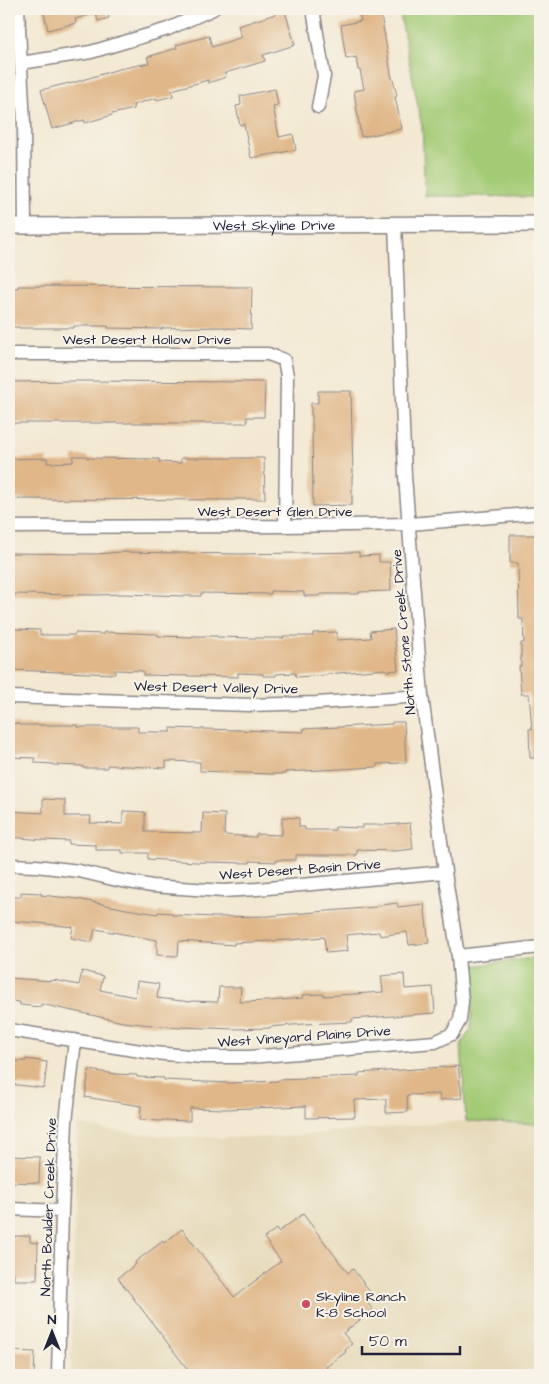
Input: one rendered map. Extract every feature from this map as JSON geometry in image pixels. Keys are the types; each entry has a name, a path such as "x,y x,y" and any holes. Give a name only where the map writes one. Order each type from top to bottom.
{"street":[{"path":"18,9 24,124 24,226"},
{"path":"21,63 91,52 168,29 213,9"},
{"path":"313,9 324,76 318,107"},
{"name":"North Stone Creek Drive","path":"395,224 405,467 422,696 458,956 462,1002 460,1020 452,1034"},
{"name":"West Skyline Drive","path":"9,226 540,224"},
{"name":"West Desert Hollow Drive","path":"9,354 268,354 284,360 287,376 285,526"},
{"name":"West Desert Glen Drive","path":"9,527 410,524 540,513"},
{"name":"West Desert Valley Drive","path":"9,698 249,705 317,703 422,696"},
{"name":"West Desert Basin Drive","path":"9,865 79,871 152,886 223,890 257,890 445,872"},
{"path":"458,956 540,946"},
{"name":"West Vineyard Plains Drive","path":"9,1030 153,1053 203,1057 249,1057 435,1042 452,1034"},
{"name":"North Boulder Creek Drive","path":"58,1375 66,1122 75,1040"},
{"path":"9,1210 62,1211"}],"shaded area":[{"name":"Skyline Ranch K-8 School","path":"466,1121 540,1124 540,1375 71,1375 77,1125 164,1136 221,1138 279,1137"}],"green space":[{"path":"399,9 540,9 540,197 425,196 422,127"},
{"path":"540,957 540,1124 466,1121 461,1044 471,1029 472,1013 468,975 473,966"}],"building":[{"path":"43,9 106,9 109,18 98,21 96,13 75,19 76,23 48,30"},
{"path":"358,9 380,9 402,129 361,137 354,91 364,89 356,57 346,59 341,25 361,21"},
{"path":"285,11 295,45 263,55 265,61 225,73 226,77 208,83 208,80 172,90 173,96 157,100 156,98 133,105 134,109 85,123 84,120 52,129 41,90 149,63 147,57 177,48 176,45 209,36 212,47 242,37 238,26"},
{"path":"275,89 278,105 273,106 279,137 293,134 296,150 251,158 244,124 240,125 236,106 241,105 240,96"},
{"path":"18,286 252,287 251,329 225,327 108,328 108,326 74,326 74,328 9,327 9,288 18,288"},
{"path":"9,382 265,382 264,417 247,417 247,423 9,423"},
{"path":"318,391 351,391 352,505 313,506 311,403 318,403"},
{"path":"73,456 87,456 87,458 159,459 159,462 181,463 181,458 264,458 265,499 9,499 9,459 47,458 47,463 73,462"},
{"path":"510,535 540,535 540,758 530,758 529,729 532,729 529,694 521,694 519,666 521,666 521,643 524,643 523,619 519,619 518,563 510,563"},
{"path":"121,552 241,554 359,552 359,556 379,555 379,562 390,562 391,591 359,592 359,594 320,594 319,596 304,596 304,592 271,591 271,594 201,593 201,596 9,594 9,553 97,554"},
{"path":"394,629 398,670 387,671 386,669 296,677 295,673 263,676 263,674 238,673 238,677 143,675 143,671 115,670 115,674 9,670 9,630 40,630 40,635 104,634 104,632 158,634 158,636 251,638 313,636 313,633 337,632 337,640 371,638 370,631"},
{"path":"392,722 404,722 406,763 377,764 377,767 269,774 200,771 200,762 166,761 166,768 107,765 107,768 83,768 83,766 35,763 35,758 9,757 9,723 19,725 78,725 78,727 138,727 138,732 171,732 171,728 304,732 303,729 392,724"},
{"path":"43,799 65,800 65,816 91,816 90,823 123,824 123,811 145,812 145,832 202,833 203,813 225,814 224,835 256,837 256,834 282,835 282,817 299,818 299,827 305,827 305,830 335,830 335,827 362,828 362,825 410,823 413,849 395,851 357,850 357,855 296,855 296,860 277,860 277,862 196,862 148,859 148,853 96,850 96,845 69,844 69,841 9,837 9,811 43,813"},
{"path":"21,892 41,893 41,895 78,899 158,914 158,912 172,913 172,915 214,917 268,916 376,907 397,903 398,907 424,904 429,943 409,945 407,932 380,936 379,932 346,935 348,951 326,953 324,937 234,943 234,945 179,941 178,956 157,955 157,940 95,929 92,942 71,938 73,927 9,921 9,897 21,897"},
{"path":"82,971 103,976 100,990 135,997 137,981 159,984 157,998 191,1002 218,1002 219,987 241,987 240,1002 303,998 302,995 324,994 324,996 383,992 381,976 404,974 405,989 433,987 435,1013 352,1019 352,1022 304,1024 270,1028 180,1028 123,1022 41,1004 41,1007 20,1005 20,1002 9,1001 9,978 53,980 79,985"},
{"path":"26,1059 47,1062 44,1088 9,1084 9,1061 26,1061"},
{"path":"458,1066 462,1098 440,1100 439,1094 407,1095 408,1112 386,1113 386,1099 354,1100 355,1117 306,1118 306,1106 227,1109 190,1108 190,1121 140,1120 141,1106 85,1097 89,1070 137,1075 137,1077 164,1078 164,1080 228,1083 359,1076 359,1073"},
{"path":"9,1156 40,1157 39,1183 9,1182"},
{"path":"303,1214 348,1273 353,1269 373,1296 366,1301 373,1310 343,1333 352,1344 345,1350 346,1352 326,1367 332,1375 192,1375 118,1278 136,1264 135,1262 182,1229 234,1297 281,1261 264,1238 276,1229 278,1232"},
{"path":"15,1236 30,1236 30,1242 38,1243 37,1280 14,1280 14,1273 9,1273 9,1238 15,1238"},
{"path":"12,1351 35,1352 34,1375 11,1375"}],"place":[{"name":"Skyline Ranch K-8 School","path":"306,1304"}]}
